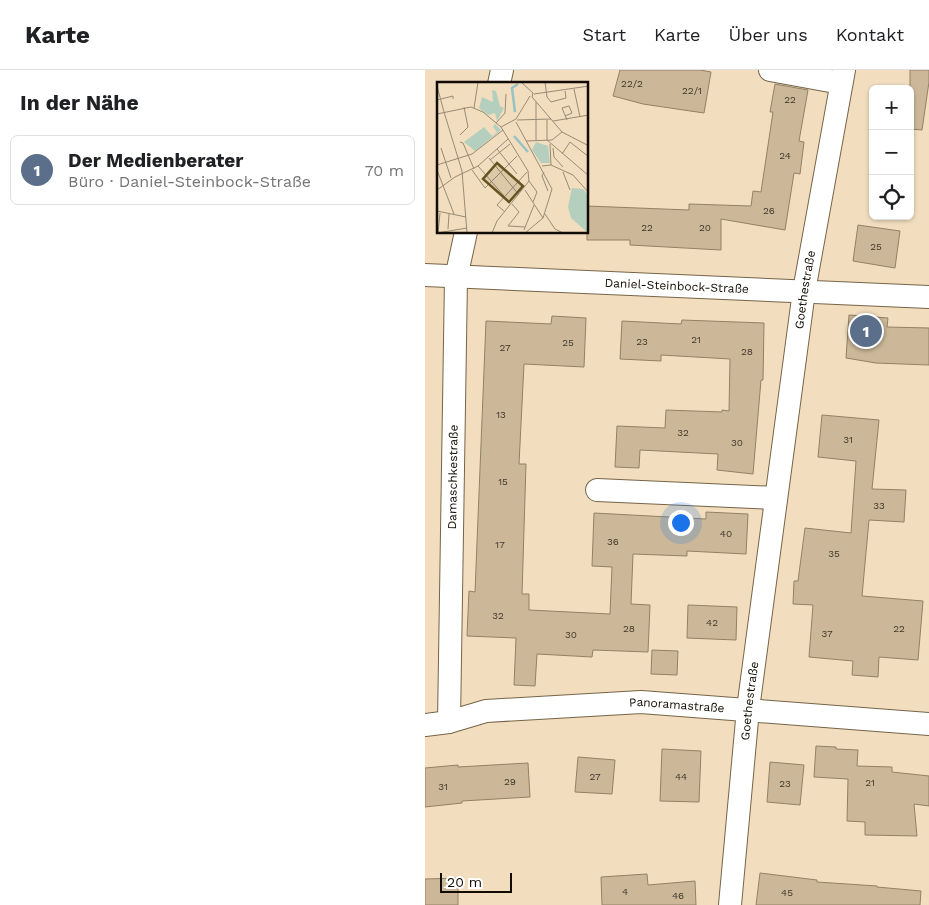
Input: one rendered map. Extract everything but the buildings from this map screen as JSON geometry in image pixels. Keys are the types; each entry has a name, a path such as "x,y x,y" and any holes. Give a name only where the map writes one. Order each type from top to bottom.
{"street":[{"name":"Goethestraße","path":"730,905 747,709 803,291 843,76 770,70"},
{"name":"Damaschkestraße","path":"449,722 456,278 466,234"},
{"name":"Daniel-Steinbock-Straße","path":"425,276 929,297"},
{"path":"597,490 776,498"},
{"name":"Panoramastraße","path":"425,725 449,722 486,711 641,702 929,724"}],"place":[{"name":"Der Medienberater","path":"866,331"}]}
